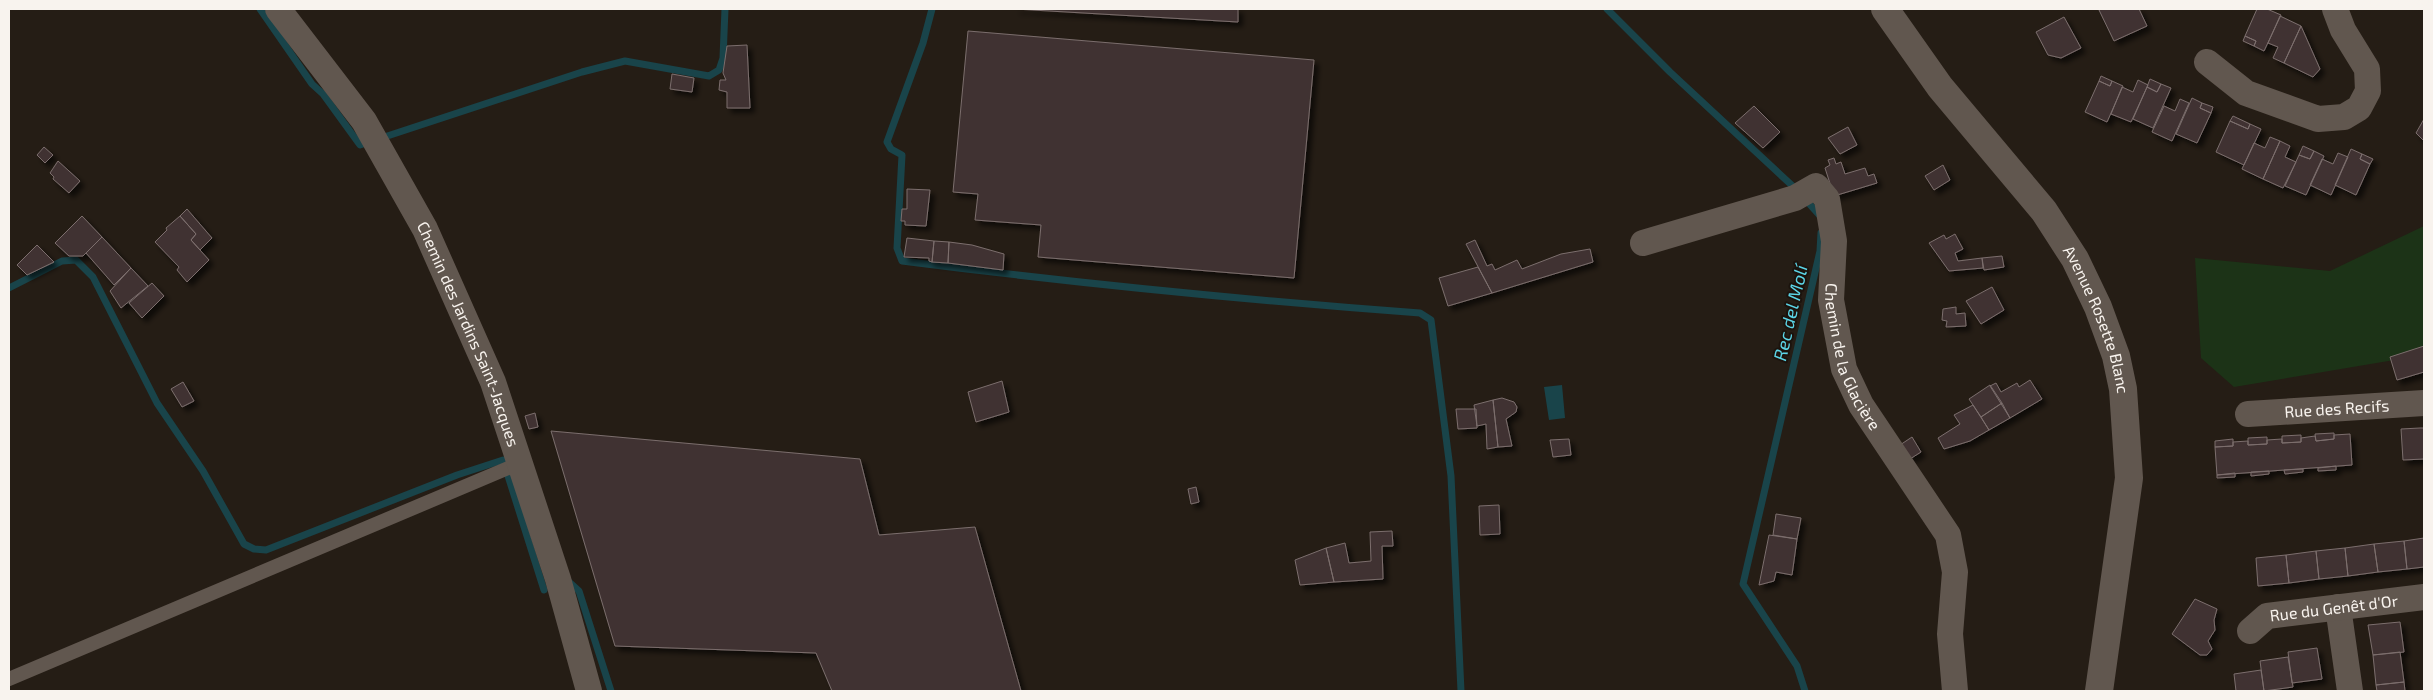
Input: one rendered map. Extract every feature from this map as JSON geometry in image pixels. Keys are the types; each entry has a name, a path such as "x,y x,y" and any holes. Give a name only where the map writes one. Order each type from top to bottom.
{"main road":[{"name":"Avenue Rosette Blanc","path":"1885,9 1940,87 2044,210 2075,258 2098,307 2116,356 2123,389 2129,478 2099,691"}],"street":[{"name":"Chemin des Jardins Saint-Jacques","path":"278,9 364,121 425,229 493,382 508,468 558,579 589,691"},
{"path":"2207,62 2246,93 2318,119 2344,117 2359,108 2368,91 2367,69 2342,30 2335,9"},
{"name":"Chemin de la Glacière","path":"1643,243 1800,195 1816,186 1827,200 1834,242 1831,300 1844,369 1861,405 1948,535 1955,572 1950,634 1955,691"},
{"name":"Rue des Recifs","path":"2248,414 2424,403"},
{"name":"Rue du Genêt d'Or","path":"2250,631 2267,616 2424,597"},
{"path":"2338,607 2350,691"}],"lane":[{"path":"9,679 508,468"}],"green space":[{"path":"2424,226 2424,355 2234,387 2201,358 2195,258 2330,271"}],"water":[{"path":"1562,385 1565,418 1549,420 1544,387"}],"building":[{"path":"1015,9 1238,9 1238,22"},
{"path":"2139,9 2147,26 2114,41 2099,10"},
{"path":"2257,9 2267,9 2281,15 2264,51 2254,46 2256,41 2245,36"},
{"path":"2280,16 2301,26 2284,63 2273,58 2278,47 2268,43"},
{"path":"2064,17 2081,48 2061,58 2048,55 2036,32"},
{"path":"2301,26 2320,69 2313,77 2284,63"},
{"path":"968,31 1314,60 1294,278 1038,257 1041,225 975,220 978,194 953,192"},
{"path":"2245,36 2256,41 2254,46 2243,41"},
{"path":"747,45 750,108 727,108 727,92 719,90 720,80 726,80 723,73 727,46"},
{"path":"672,74 694,78 692,92 670,89"},
{"path":"2101,76 2112,81 2110,86 2099,81"},
{"path":"2150,79 2161,84 2157,92 2147,87"},
{"path":"2138,80 2148,85 2131,122 2111,114 2122,87 2133,92"},
{"path":"2099,81 2110,86 2112,81 2123,86 2107,122 2085,112"},
{"path":"2161,84 2171,88 2153,128 2133,119 2147,87 2157,92"},
{"path":"2192,98 2202,103 2200,108 2211,113 2197,143 2176,134"},
{"path":"2180,99 2189,103 2172,141 2152,132 2164,106 2175,111"},
{"path":"2202,103 2213,107 2211,113 2200,108"},
{"path":"1754,106 1780,132 1763,148 1735,123"},
{"path":"2233,116 2250,124 2248,129 2230,121"},
{"path":"2424,119 2424,141 2416,133"},
{"path":"2230,121 2248,129 2250,124 2261,129 2244,165 2216,152"},
{"path":"1848,127 1857,145 1840,154 1828,138"},
{"path":"2270,137 2280,141 2263,179 2242,169 2254,143 2265,148"},
{"path":"2280,141 2290,146 2285,157 2296,162 2283,188 2263,179"},
{"path":"2303,146 2314,151 2310,159 2299,155"},
{"path":"44,147 53,155 45,163 37,155"},
{"path":"2351,149 2362,154 2360,159 2370,164 2356,195 2335,185"},
{"path":"2314,151 2324,156 2306,195 2285,186 2299,155 2310,159"},
{"path":"2338,153 2348,157 2331,195 2310,185 2322,159 2333,164"},
{"path":"2362,154 2373,159 2370,164 2360,159"},
{"path":"1834,158 1836,164 1841,162 1845,174 1865,168 1868,176 1874,174 1877,183 1834,196 1825,168 1830,165 1828,160"},
{"path":"58,161 80,181 69,193 53,179 54,177 50,173"},
{"path":"1943,165 1950,180 1934,190 1925,176"},
{"path":"907,189 930,190 926,226 905,225 905,221 901,221 902,209 907,209"},
{"path":"187,209 212,238 200,250 191,240 196,234 180,216"},
{"path":"82,216 102,237 83,256 69,256 55,243"},
{"path":"180,216 196,234 191,240 209,260 187,282 177,270 179,267 155,242 167,230 166,228"},
{"path":"1955,234 1963,249 1955,253 1958,261 1982,258 1983,268 1949,271 1929,243 1944,235 1946,239"},
{"path":"102,237 131,268 114,285 86,253"},
{"path":"907,238 934,241 932,262 929,261 929,258 904,257"},
{"path":"1475,240 1487,266 1492,264 1495,270 1517,260 1522,269 1561,254 1590,249 1593,262 1492,293 1466,244"},
{"path":"934,241 949,242 948,263 932,262"},
{"path":"949,242 972,245 1004,254 1003,270 948,263"},
{"path":"37,245 54,262 27,275 17,265"},
{"path":"2002,256 2004,267 1984,270 1982,258"},
{"path":"1478,267 1492,293 1448,306 1439,278"},
{"path":"131,268 148,286 121,308 110,291"},
{"path":"152,283 164,296 142,318 129,303"},
{"path":"1992,287 2004,310 1981,324 1966,301"},
{"path":"1956,307 1956,314 1965,313 1966,326 1946,327 1947,321 1942,320 1943,309"},
{"path":"2424,346 2424,372 2397,380 2390,357"},
{"path":"2030,380 2042,399 2010,418 1990,386 1996,383 2001,392 2017,383 2019,387"},
{"path":"1002,381 1009,412 976,422 968,392"},
{"path":"183,382 194,401 182,407 171,389"},
{"path":"1990,385 2002,403 1981,417 1969,399"},
{"path":"1502,398 1514,402 1517,407 1516,412 1506,419 1512,446 1498,447 1493,400"},
{"path":"1493,400 1498,447 1487,449 1486,424 1477,426 1474,405"},
{"path":"2002,403 2010,418 1989,430 1981,417"},
{"path":"1973,405 1989,430 1970,441 1944,449 1938,438 1960,424 1954,415"},
{"path":"1456,409 1476,409 1477,428 1458,429"},
{"path":"535,413 538,427 529,429 525,416"},
{"path":"2424,428 2424,459 2403,460 2401,429"},
{"path":"551,431 860,459 879,535 975,527 1021,691 832,691 816,653 615,646"},
{"path":"2334,433 2334,439 2316,441 2315,434"},
{"path":"2350,434 2352,465 2217,475 2215,447 2233,446 2233,442 2248,441 2248,445 2267,444 2267,440 2282,439 2282,443 2301,442 2301,438 2315,436 2316,441 2334,439 2334,435"},
{"path":"2301,435 2301,442 2282,443 2282,436"},
{"path":"1912,437 1921,452 1910,459 1900,445"},
{"path":"2267,437 2267,444 2248,445 2248,438"},
{"path":"1569,439 1571,455 1553,457 1550,440"},
{"path":"2233,439 2233,446 2215,447 2215,441"},
{"path":"2336,466 2336,470 2318,471 2318,468"},
{"path":"2303,469 2303,472 2285,474 2284,470"},
{"path":"2269,471 2269,474 2251,476 2251,472"},
{"path":"2235,473 2235,477 2217,478 2217,475"},
{"path":"1196,487 1199,502 1191,504 1188,489"},
{"path":"1499,505 1500,534 1480,535 1479,506"},
{"path":"1776,514 1801,518 1797,539 1773,535"},
{"path":"1392,531 1393,546 1382,546 1383,579 1334,582 1326,548 1345,543 1349,563 1371,561 1370,532"},
{"path":"1769,535 1797,539 1792,575 1776,572 1774,581 1759,585"},
{"path":"2424,538 2424,567 2407,569 2404,541"},
{"path":"2404,541 2407,569 2378,572 2374,544"},
{"path":"2374,544 2378,572 2348,576 2345,548"},
{"path":"1326,548 1334,582 1300,585 1295,560"},
{"path":"2345,548 2348,576 2319,579 2316,551"},
{"path":"2316,551 2319,579 2289,583 2286,555"},
{"path":"2286,555 2289,583 2258,586 2256,558"},
{"path":"2195,599 2217,609 2214,620 2215,630 2208,641 2212,649 2207,655 2200,655 2172,634"},
{"path":"2400,622 2404,652 2373,655 2368,625"},
{"path":"2317,648 2322,679 2292,683 2288,652"},
{"path":"2400,652 2404,682 2376,685 2373,655"},
{"path":"2288,657 2293,687 2264,691 2260,661"},
{"path":"2261,670 2264,691 2236,691 2234,674"},
{"path":"2404,682 2405,691 2377,691 2376,685"}],"waterway":[{"path":"260,9 312,84 323,94 360,145 582,72 625,61 709,76 719,70 723,58 725,9"},
{"path":"932,9 923,43 887,142 891,149 902,155 897,248 902,261 1160,290 1420,313 1431,320 1451,476 1461,691"},
{"name":"Rec del Molí","path":"1607,9 1670,72 1798,191"},
{"name":"Rec del Molí","path":"1805,199 1821,217"},
{"name":"Rec del Molí","path":"1805,691 1797,666 1743,584 1820,251 1821,233"},
{"path":"9,288 62,261 76,260 93,277 157,403 203,471 244,544 254,549 266,550 457,475 503,460 544,590"},
{"path":"567,580 579,591 611,691"}]}
